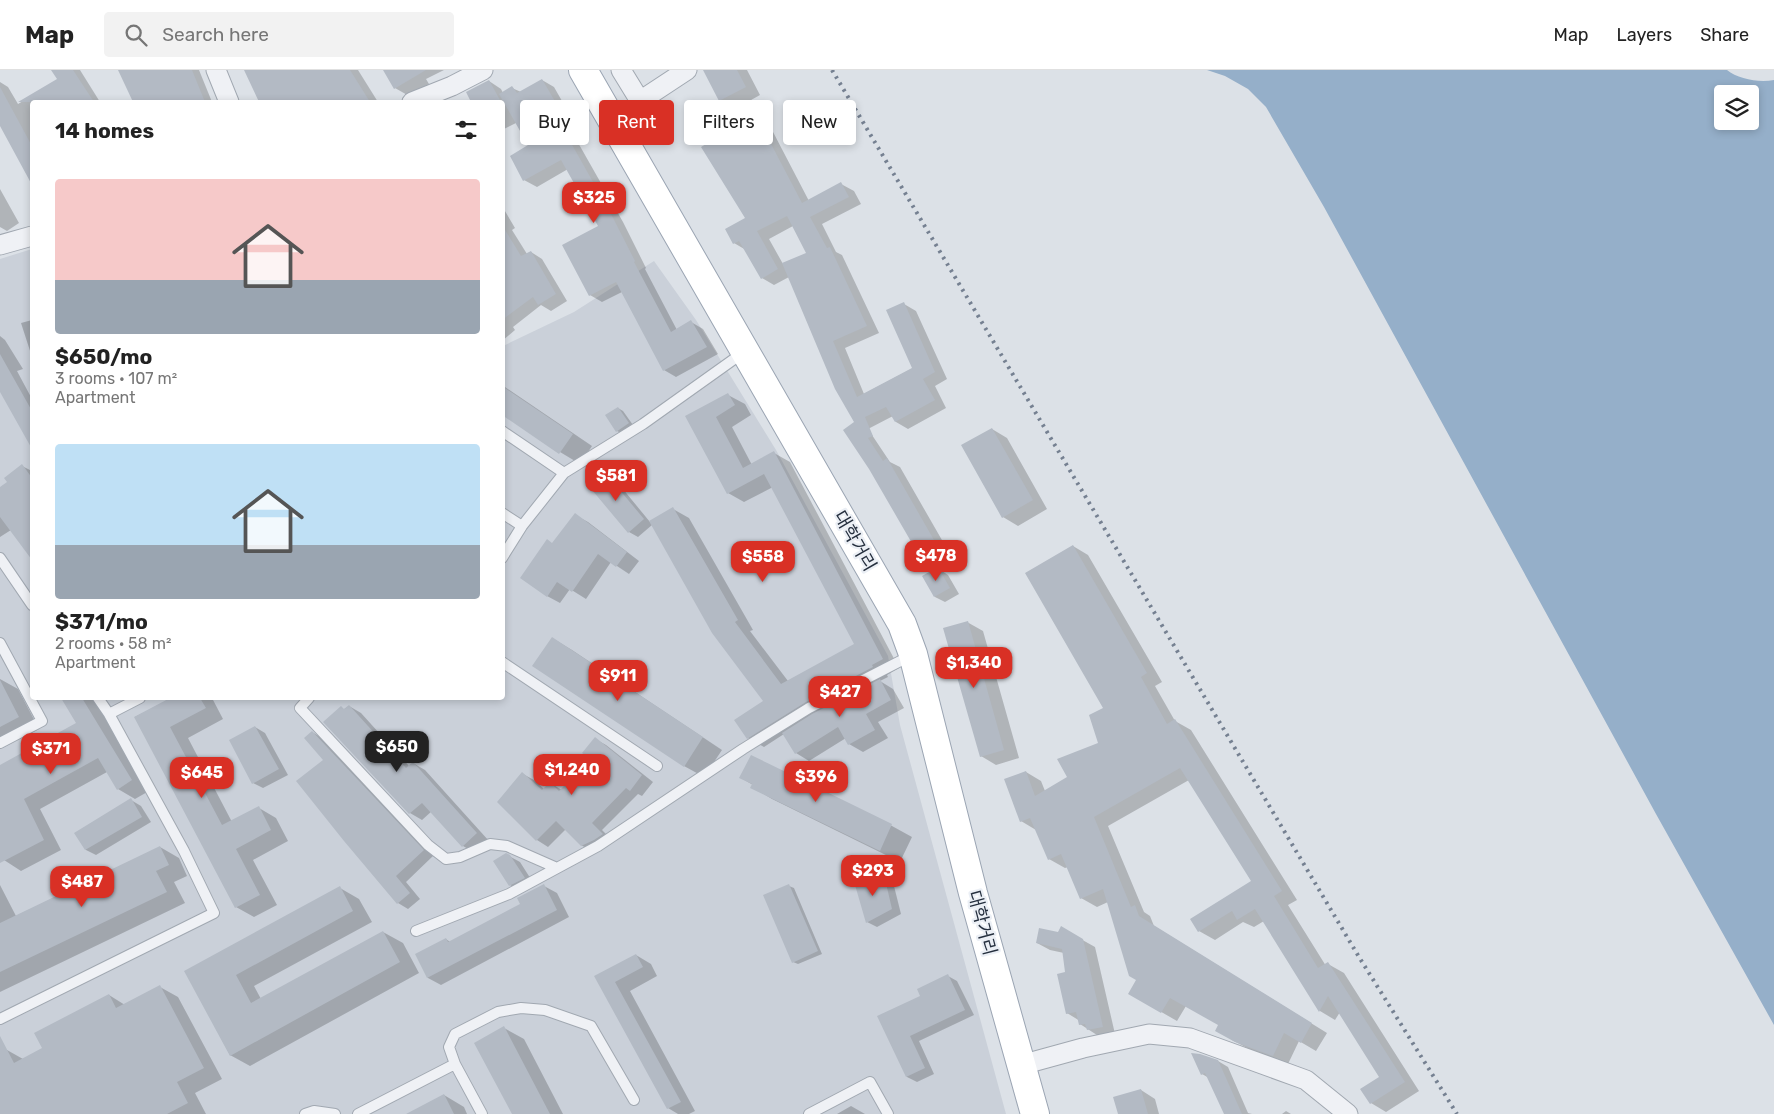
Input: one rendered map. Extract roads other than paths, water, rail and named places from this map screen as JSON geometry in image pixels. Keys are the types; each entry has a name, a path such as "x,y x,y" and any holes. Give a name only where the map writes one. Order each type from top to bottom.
{"main road":[{"name":"대학거리","path":"583,70 902,624 913,654 962,849 1035,1114"}],"street":[{"path":"216,70 228,100"},
{"path":"417,100 452,86 483,70"},
{"path":"621,70 640,101 687,70"},
{"path":"0,245 30,237"},
{"path":"1021,1065 1083,1048 1149,1034 1190,1038 1306,1080 1348,1114"}],"lane":[{"path":"505,553 522,526 564,473 643,424 745,351"},
{"path":"505,433 564,473"},
{"path":"505,514 522,526"},
{"path":"0,558 30,602"},
{"path":"0,643 30,699"},
{"path":"416,931 509,894 598,846 743,749 809,708 913,654"},
{"path":"505,664 657,766"},
{"path":"0,743 42,721 31,700"},
{"path":"0,1019 214,913 184,851 109,714 99,700"},
{"path":"109,714 136,700"},
{"path":"307,700 300,708 428,845 446,859 460,857 490,844 507,846 557,868"},
{"path":"482,1114 454,1064 449,1047 455,1034 498,1012 521,1008 545,1010 591,1026 634,1100"},
{"path":"358,1114 454,1064"},
{"path":"808,1114 870,1082 888,1114"},
{"path":"305,1114 314,1111 335,1114"}],"water":[{"path":"1207,70 1727,70 1749,80 1774,80 1774,1025 1656,814 1324,207 1266,107 1248,89 1225,76"}],"railway":[{"path":"832,70 1359,957 1457,1114"}]}
